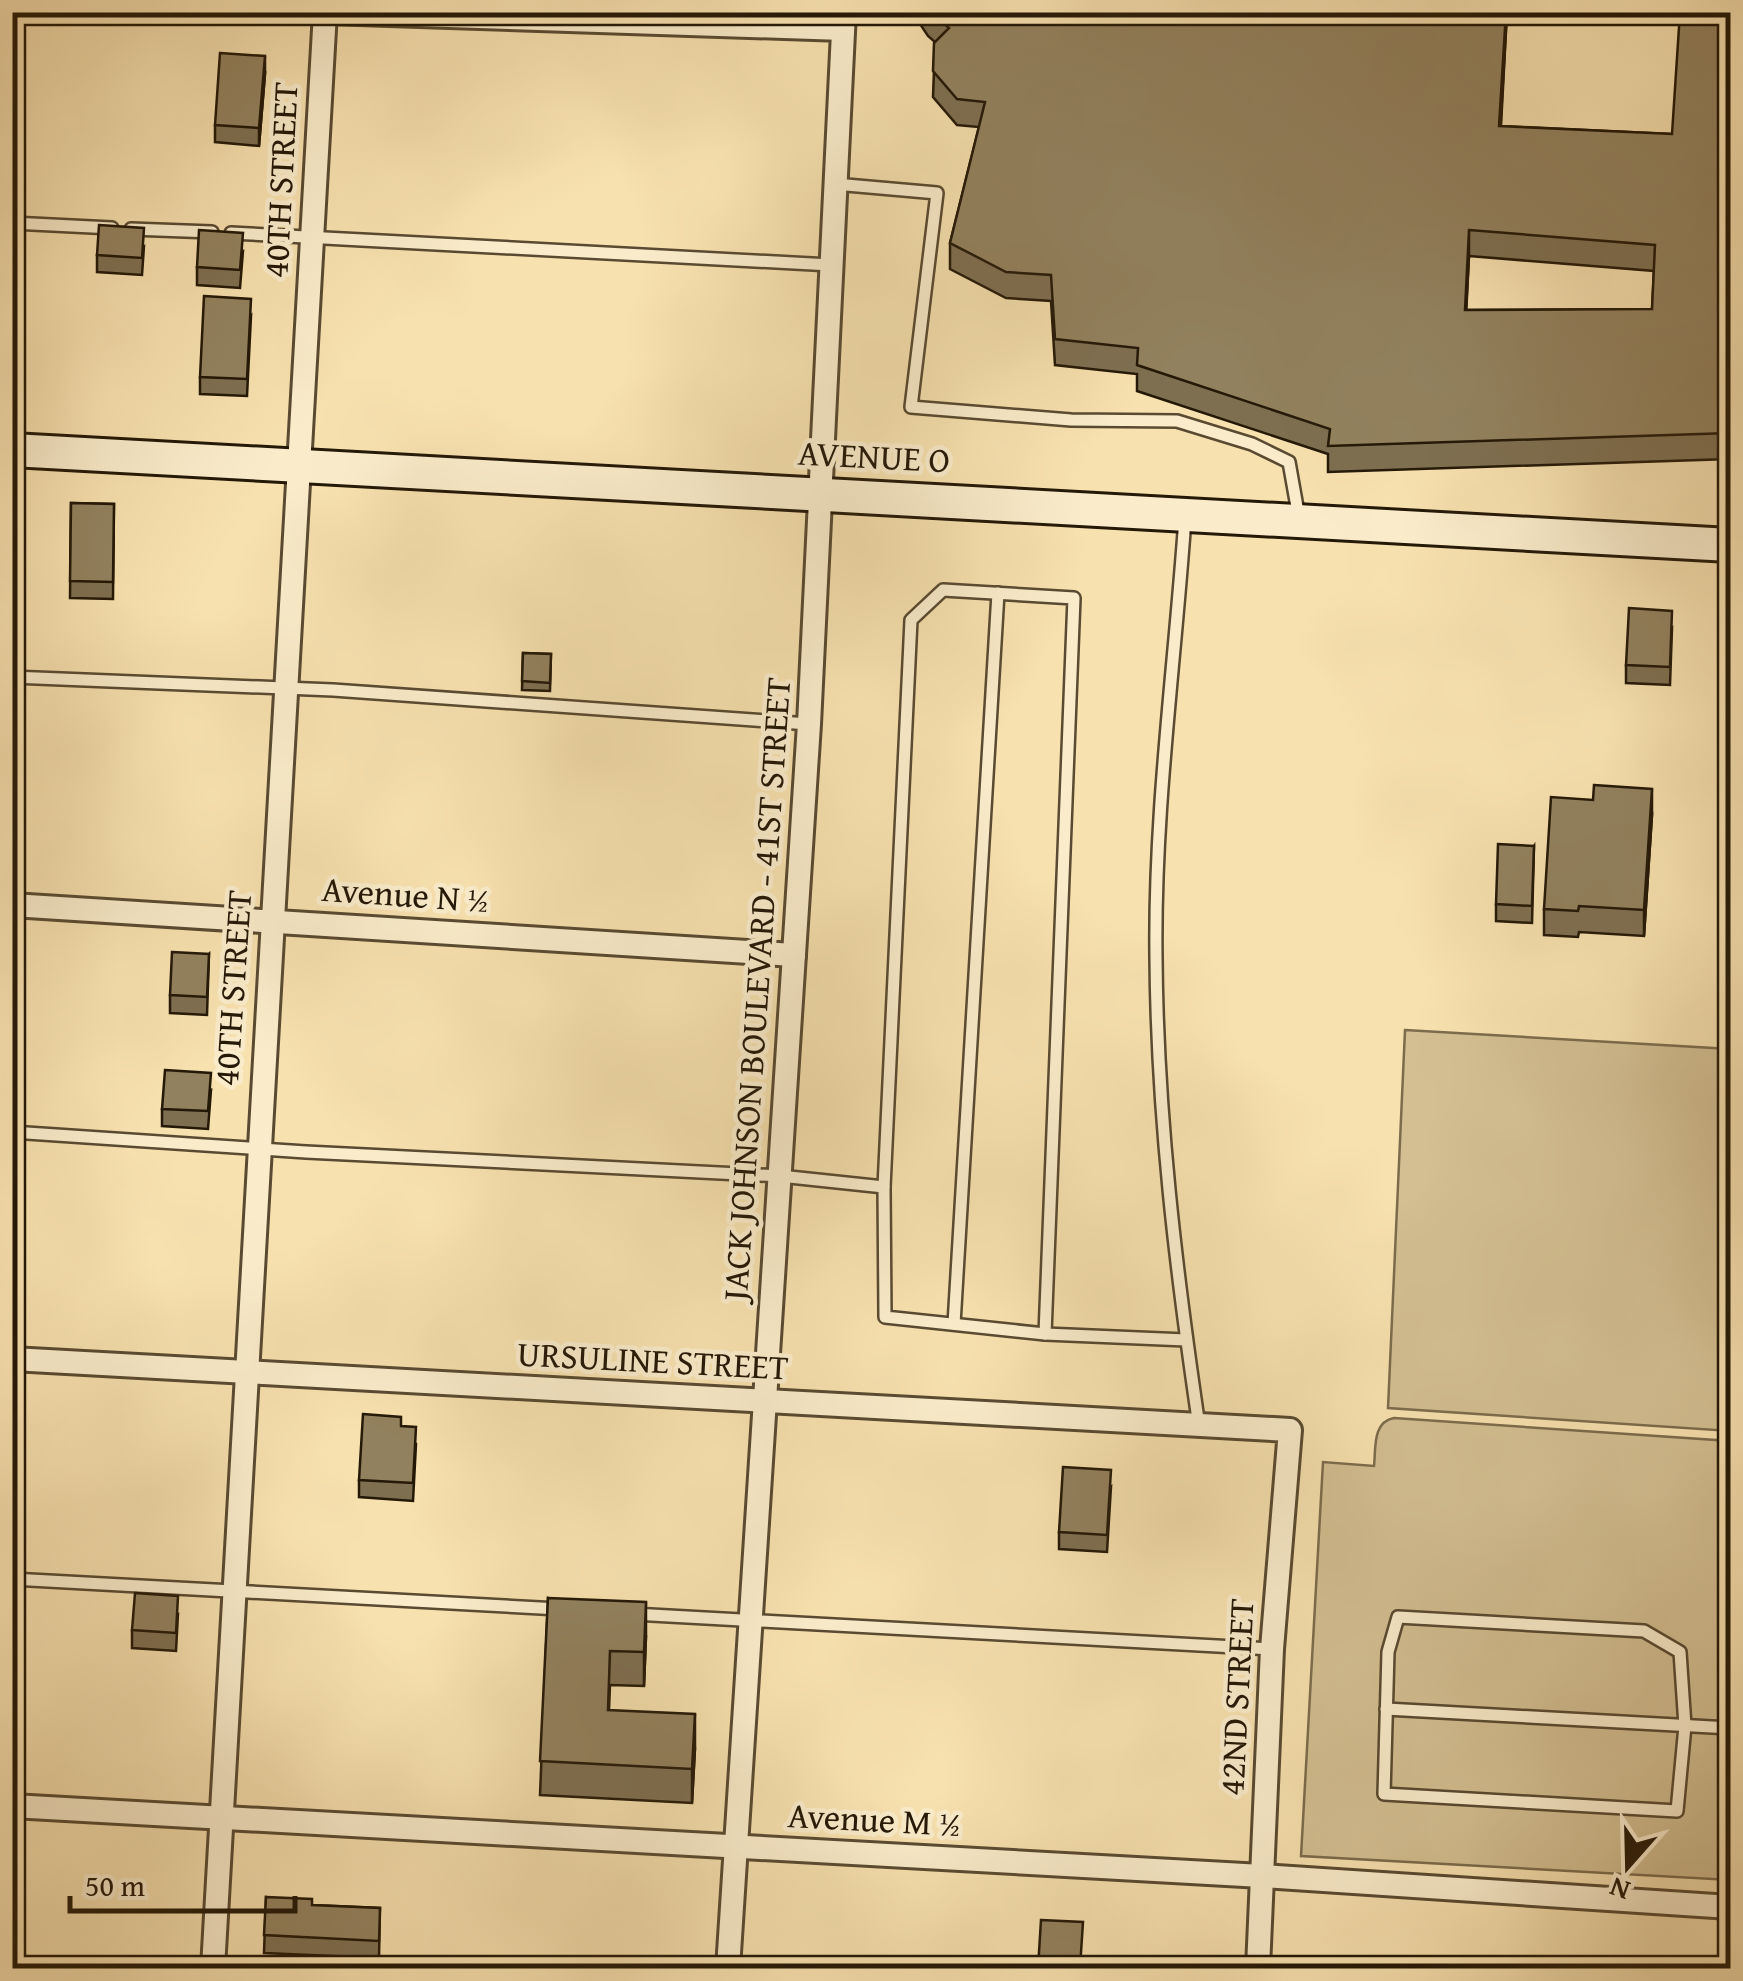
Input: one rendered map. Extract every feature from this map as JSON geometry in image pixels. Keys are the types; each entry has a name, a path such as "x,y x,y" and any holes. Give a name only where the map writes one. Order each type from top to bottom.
{"main road":[{"name":"AVENUE O","path":"12,450 1730,545"}],"street":[{"path":"326,12 843,21"},
{"name":"40TH STREET","path":"212,1968 326,12"},
{"name":"JACK JOHNSON BOULEVARD - 41ST STREET","path":"728,1968 808,724 843,21"},
{"name":"Avenue N ½","path":"12,905 794,955"},
{"name":"URSULINE STREET","path":"12,1358 1290,1430"},
{"name":"42ND STREET","path":"1258,1968 1272,1649 1290,1430"},
{"name":"Avenue M ½","path":"12,1806 1730,1906"}],"lane":[{"path":"835,184 937,193 911,407 1071,420 1176,421 1252,444 1289,462 1300,520"},
{"path":"12,222 831,265"},
{"path":"1186,514 1160,810 1156,958 1171,1234 1198,1426"},
{"path":"1044,1334 1074,598 943,590 911,620 884,1187 885,1317 1044,1334 1186,1340"},
{"path":"954,1324 998,593"},
{"path":"12,677 285,688 808,724"},
{"path":"12,1132 780,1176 884,1187"},
{"path":"12,1579 577,1610"},
{"path":"616,1612 1272,1649"},
{"path":"1398,1617 1644,1631 1680,1652 1685,1726 1677,1811 1384,1794 1388,1652 1398,1617"},
{"path":"1386,1710 1730,1728"}],"shaded area":[{"path":"1405,1030 1730,1049 1730,1431 1388,1408"},
{"path":"1394,1418 1730,1441 1730,1880 1301,1856 1323,1462 1374,1466 1379,1430"}],"building":[{"path":"931,12 1506,12 1499,126 1672,134 1680,12 1730,12 1730,433 1328,446 1330,429 1137,365 1138,348 1055,339 1051,275 1006,272 950,243 985,102 957,99 933,71 934,43 949,28","holes":["1469,230 1655,245 1652,309 1465,310"]},
{"path":"220,53 265,56 259,128 215,125"},
{"path":"99,225 144,228 142,258 97,255"},
{"path":"199,230 243,233 240,270 197,267"},
{"path":"204,296 251,299 247,379 200,377"},
{"path":"71,503 114,504 113,582 70,581"},
{"path":"1629,608 1672,611 1670,667 1626,665"},
{"path":"523,653 551,654 550,683 522,681"},
{"path":"1594,785 1652,789 1644,910 1579,906 1578,911 1544,909 1551,797 1593,800"},
{"path":"1498,844 1534,846 1532,906 1496,904"},
{"path":"172,952 209,954 207,997 170,995"},
{"path":"165,1070 211,1073 208,1111 162,1109"},
{"path":"363,1414 401,1417 401,1426 416,1427 413,1483 359,1480"},
{"path":"1063,1467 1111,1470 1107,1535 1059,1532"},
{"path":"12,1591 17,1592 14,1624 12,1623"},
{"path":"135,1593 178,1596 176,1633 132,1630"},
{"path":"548,1598 646,1602 644,1652 610,1651 608,1710 695,1714 692,1769 540,1761"},
{"path":"266,1897 312,1899 312,1905 380,1908 379,1941 264,1935"},
{"path":"1041,1920 1083,1922 1080,1968 1038,1968"}]}
